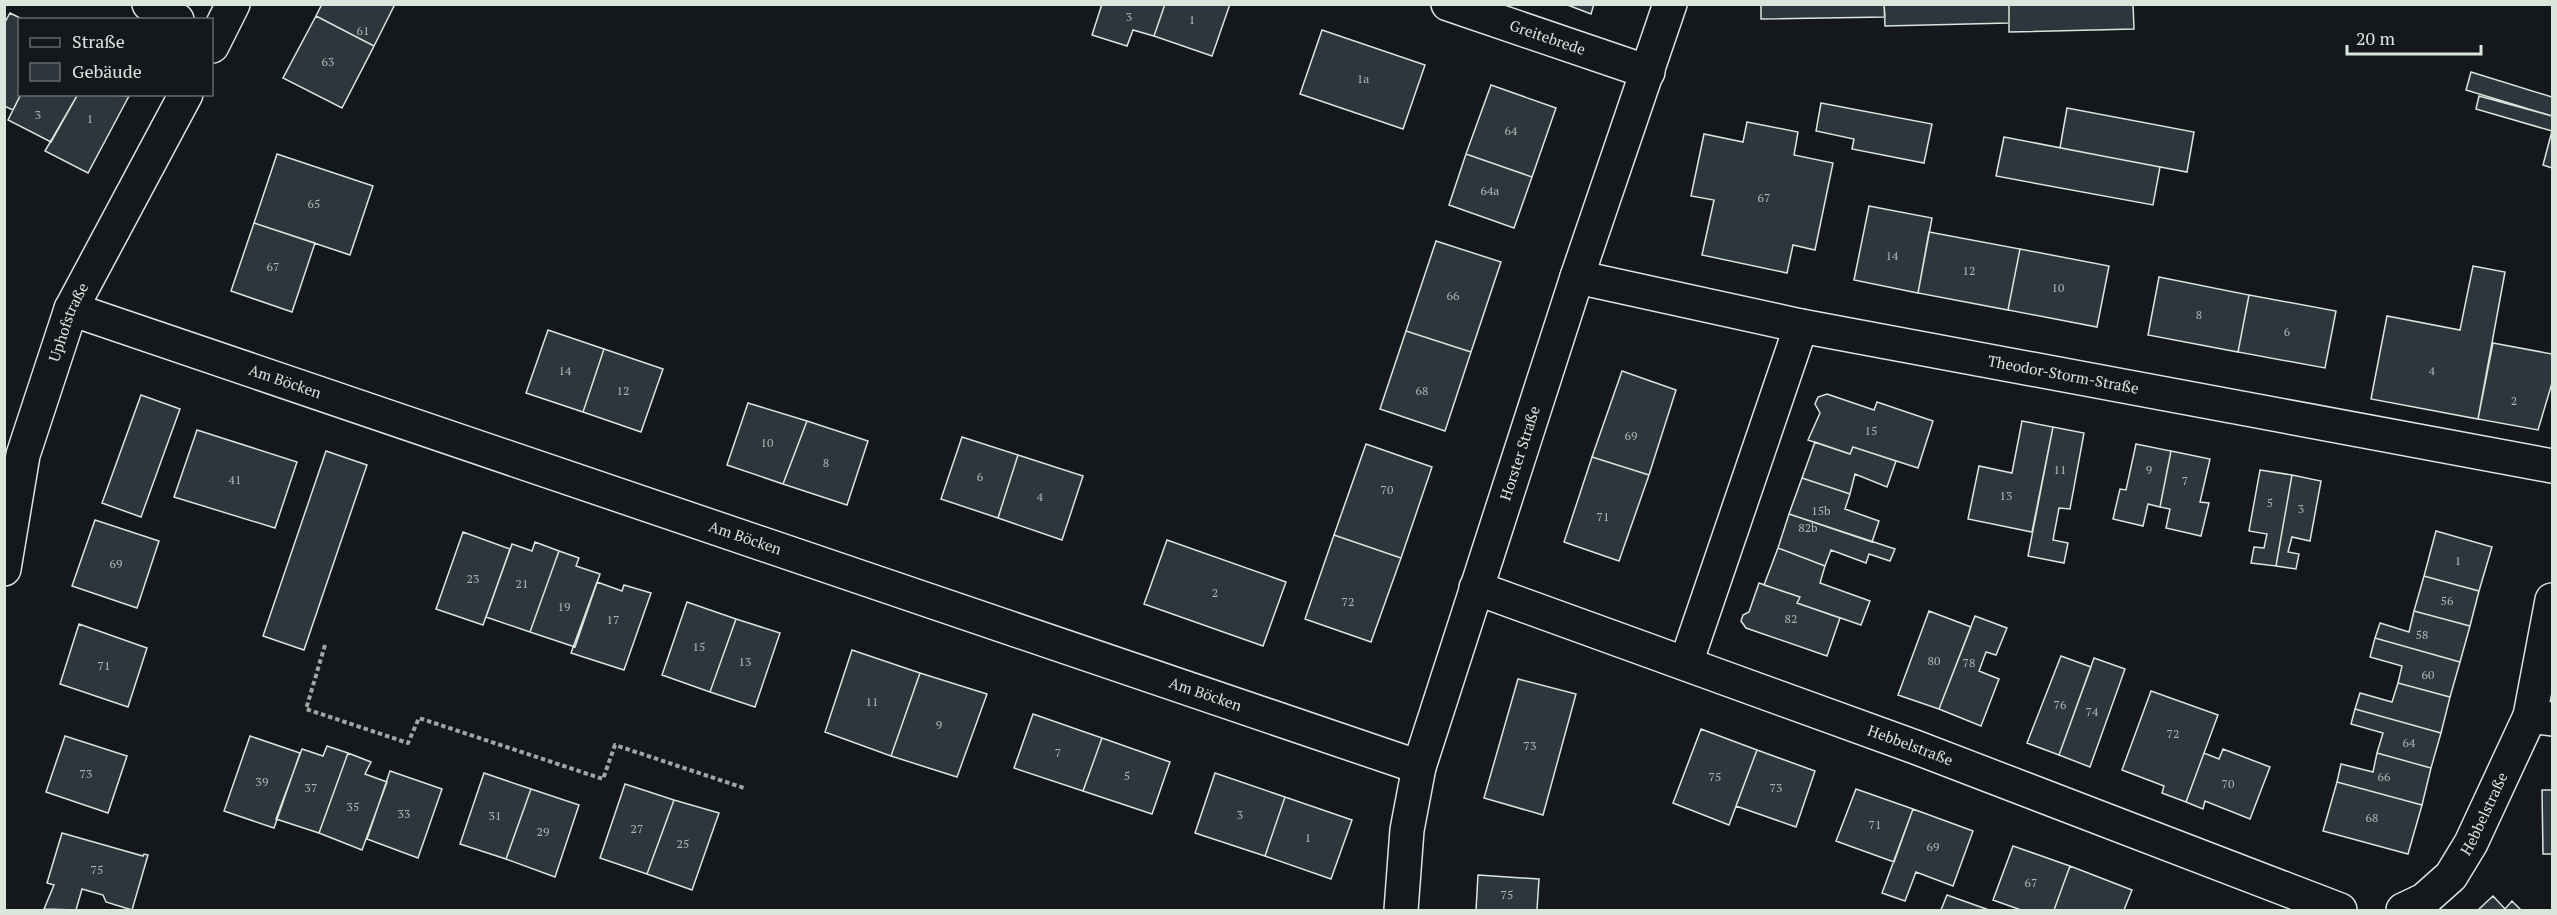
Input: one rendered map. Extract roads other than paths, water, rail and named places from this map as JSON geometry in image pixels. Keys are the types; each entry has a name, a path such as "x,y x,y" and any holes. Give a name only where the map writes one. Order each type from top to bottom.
{"street":[{"path":"149,4 174,18"},
{"path":"213,39 233,4"},
{"name":"Greitebrede","path":"1448,4 1648,72"},
{"name":"Horster Straße","path":"1401,910 1407,830 1419,767 1577,277 1670,4"},
{"name":"Uphofstraße","path":"4,569 23,455 71,309 185,96"},
{"name":"Theodor-Storm-Straße","path":"1577,277 1801,326 2553,466"},
{"name":"Am Böcken","path":"71,309 1419,767"},
{"path":"1686,663 1801,326"},
{"name":"Hebbelstraße","path":"1476,588 1926,751 2340,910"},
{"name":"Hebbelstraße","path":"2403,910 2424,900 2451,876 2541,718 2553,600"}]}
